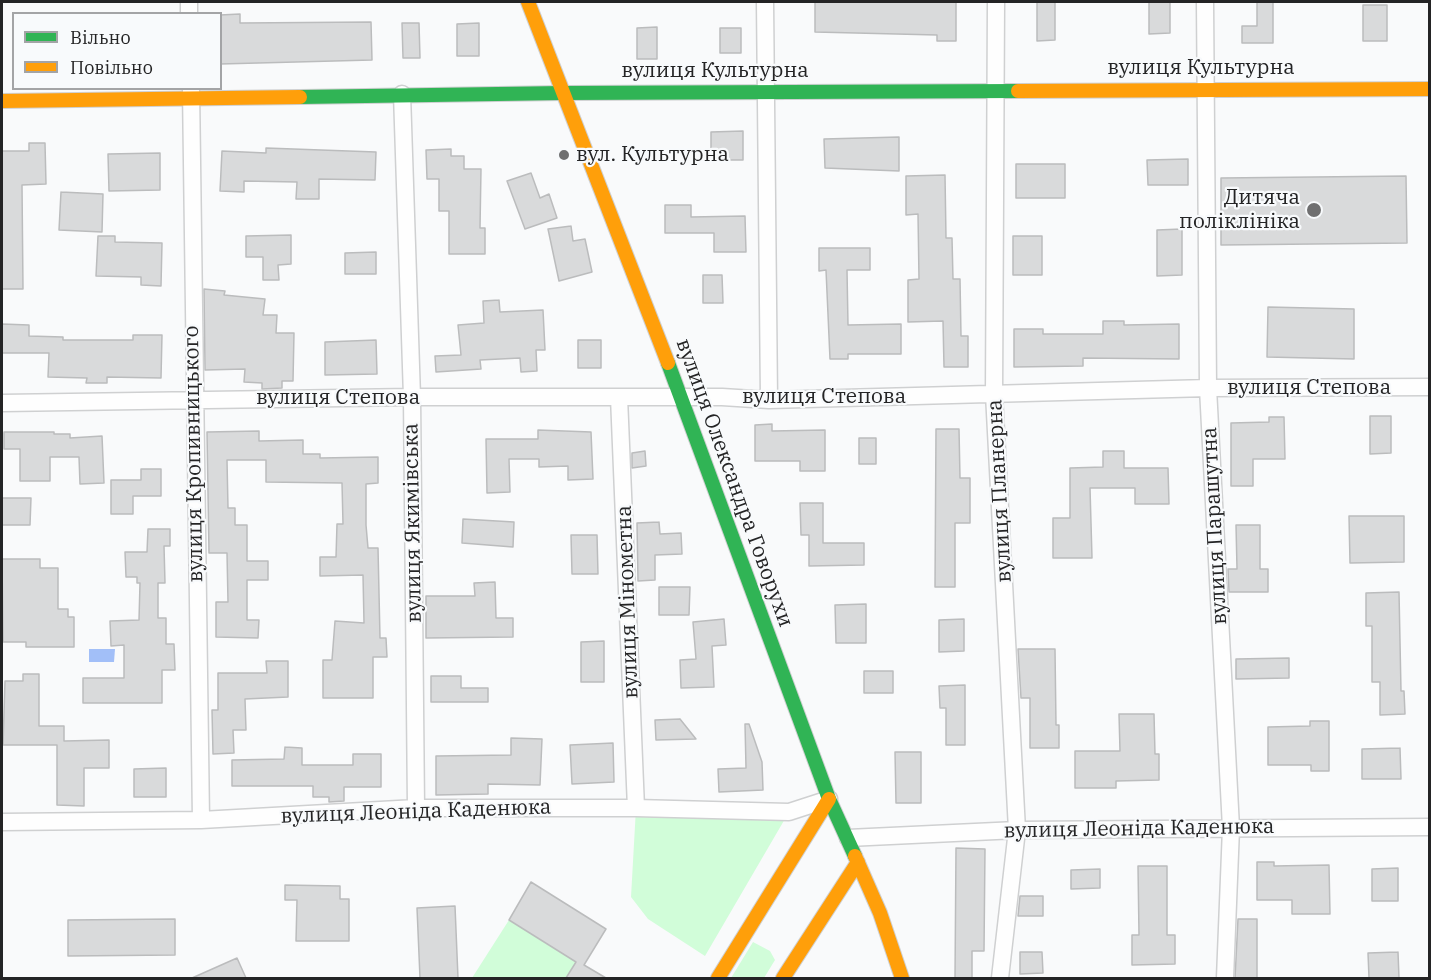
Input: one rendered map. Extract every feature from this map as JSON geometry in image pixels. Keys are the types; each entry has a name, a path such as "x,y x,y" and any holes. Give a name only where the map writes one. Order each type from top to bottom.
{"main road":[{"name":"вулиця Олександра Говорухи","path":"528,2 681,397 829,799 880,913 903,978"},
{"name":"вулиця Культурна","path":"2,101 191,93 1430,89"},
{"path":"718,978 829,799"},
{"path":"783,978 858,862"}],"street":[{"path":"765,2 769,400"},
{"name":"вулиця Планерна","path":"996,2 994,394 1017,830 1000,978"},
{"name":"вулиця Парашутна","path":"1205,2 1208,388 1231,828 1225,978"},
{"name":"вулиця Кропивницького","path":"191,93 193,399 201,820"},
{"name":"вулиця Якимівська","path":"402,94 412,398 416,808"},
{"name":"вулиця Степова","path":"2,403 193,399 619,397 769,400 1208,388 1430,387"},
{"name":"вулиця Мінометна","path":"619,397 636,808"},
{"name":"вулиця Леоніда Каденюка","path":"2,822 201,820 416,808 636,808 789,812 829,799"},
{"name":"вулиця Леоніда Каденюка","path":"848,838 1017,830 1430,827"}],"green space":[{"path":"636,808 789,812 705,956 648,919 631,897"},
{"path":"509,920 576,962 566,978 472,978"},
{"path":"753,942 770,951 775,960 764,978 731,978"}],"water":[{"path":"89,649 115,649 114,662 89,662"}],"building":[{"path":"815,2 956,2 956,41 937,41 937,35 815,32"},
{"path":"1037,2 1055,2 1055,40 1037,41"},
{"path":"1149,2 1170,2 1170,33 1149,34"},
{"path":"1257,2 1273,2 1273,43 1242,43 1242,26 1257,26"},
{"path":"1363,5 1387,5 1387,41 1363,41"},
{"path":"240,14 240,23 371,22 372,60 222,64 222,15"},
{"path":"402,23 419,23 420,58 403,58"},
{"path":"479,23 479,56 457,56 457,24"},
{"path":"657,27 657,59 637,59 637,28"},
{"path":"720,28 741,28 741,53 720,53"},
{"path":"743,131 743,160 711,160 711,132"},
{"path":"899,137 899,171 825,168 824,139"},
{"path":"29,143 45,143 46,184 22,185 23,289 2,289 2,151 29,151"},
{"path":"266,148 376,152 375,180 319,179 319,199 296,199 297,182 244,181 244,192 220,191 222,151 266,153"},
{"path":"451,149 451,156 464,156 464,169 481,169 480,228 485,228 485,254 449,254 449,211 439,211 439,179 427,179 426,150"},
{"path":"160,153 160,190 109,191 108,154"},
{"path":"1188,159 1188,185 1148,185 1147,160"},
{"path":"1016,164 1065,164 1065,198 1016,198"},
{"path":"531,173 540,198 549,194 557,218 525,229 507,181"},
{"path":"945,175 946,238 952,238 953,279 960,279 961,336 968,336 968,367 944,367 943,321 908,322 908,280 919,279 918,214 906,215 906,176"},
{"name":"Дитяча поліклініка","path":"1406,176 1407,243 1221,245 1221,178"},
{"path":"61,192 103,194 102,232 59,230"},
{"path":"665,205 691,205 691,217 745,216 746,252 714,252 714,233 665,233"},
{"path":"571,226 573,241 585,239 592,272 559,281 548,229"},
{"path":"1182,229 1182,275 1157,276 1157,230"},
{"path":"291,235 291,264 278,265 279,280 263,280 263,257 246,257 246,236"},
{"path":"98,236 115,236 115,242 162,243 161,286 141,285 141,277 96,276"},
{"path":"1013,236 1042,236 1042,275 1013,275"},
{"path":"819,248 870,248 870,270 847,270 848,325 901,324 901,354 848,354 848,359 830,359 826,270 819,271"},
{"path":"376,252 376,274 345,274 345,253"},
{"path":"703,275 722,275 723,303 703,303"},
{"path":"204,289 225,291 224,295 265,299 263,315 277,315 276,333 294,333 293,381 282,381 282,388 262,389 262,383 244,382 245,369 205,370"},
{"path":"499,300 500,312 543,310 545,350 536,350 537,371 521,372 520,358 480,360 481,369 436,372 435,356 461,355 458,325 484,323 483,301"},
{"path":"1268,307 1354,309 1354,359 1267,357"},
{"path":"1103,321 1124,321 1124,325 1179,324 1179,359 1083,358 1083,366 1014,367 1014,329 1043,329 1043,334 1103,334"},
{"path":"2,324 29,325 29,336 63,337 63,340 133,340 133,335 162,335 161,378 107,377 107,383 86,383 87,378 48,377 49,353 2,353"},
{"path":"376,340 377,374 325,375 325,342"},
{"path":"578,340 601,340 601,368 578,368"},
{"path":"1370,416 1391,416 1391,453 1370,454"},
{"path":"1269,417 1284,417 1285,459 1253,459 1253,486 1231,486 1231,423 1269,422"},
{"path":"772,424 772,431 825,430 825,471 800,471 800,461 755,461 755,425"},
{"path":"936,429 959,429 960,478 970,478 970,523 955,523 955,587 935,587"},
{"path":"538,430 591,432 593,479 568,480 568,466 539,467 539,459 509,459 510,492 487,493 486,439 538,439"},
{"path":"259,431 259,441 303,440 303,454 320,454 320,458 378,457 378,483 366,484 366,525 368,548 378,548 380,638 386,638 387,657 373,657 373,698 323,698 323,660 332,660 335,621 364,623 363,575 320,576 320,557 336,557 337,524 343,524 342,483 266,482 266,460 227,460 228,508 235,508 235,525 247,525 247,561 268,561 268,580 247,580 247,620 259,620 258,638 216,637 216,602 228,602 227,553 209,553 207,432"},
{"path":"4,432 54,432 54,434 70,434 70,438 102,436 104,483 80,484 79,457 50,457 50,481 20,481 20,449 4,449"},
{"path":"859,438 876,438 876,464 859,464"},
{"path":"645,451 646,466 632,468 632,453"},
{"path":"1103,451 1124,451 1124,468 1168,468 1169,504 1135,504 1135,488 1090,488 1092,558 1053,558 1053,518 1070,518 1070,468 1103,467"},
{"path":"141,469 161,469 161,496 133,496 133,514 111,514 111,480 141,480"},
{"path":"2,498 31,498 30,525 2,525"},
{"path":"800,503 823,503 823,543 864,543 864,565 809,566 809,535 801,535"},
{"path":"1349,516 1404,516 1404,562 1350,563"},
{"path":"463,519 514,522 513,547 462,543"},
{"path":"659,522 660,534 681,533 682,554 655,555 655,580 638,581 637,523"},
{"path":"1236,525 1260,525 1260,569 1268,569 1268,592 1229,592 1228,569 1237,569"},
{"path":"148,529 170,529 170,546 164,546 165,583 158,583 158,618 166,618 166,644 174,644 175,670 162,670 162,703 83,703 83,678 124,678 124,645 111,646 110,621 139,620 140,583 137,583 137,577 126,577 125,552 147,552"},
{"path":"571,535 597,535 598,574 572,574"},
{"path":"2,559 40,559 40,568 58,568 58,609 68,609 68,617 74,617 74,647 26,647 26,642 3,642"},
{"path":"495,582 496,618 513,618 513,637 426,638 426,596 475,596 474,583"},
{"path":"659,587 690,587 689,615 659,615"},
{"path":"1399,592 1401,691 1404,691 1405,714 1380,715 1380,682 1372,682 1372,626 1366,626 1366,593"},
{"path":"866,604 866,643 836,643 835,605"},
{"path":"724,619 726,645 712,646 714,687 681,688 680,660 696,659 693,622"},
{"path":"964,619 964,651 939,652 939,620"},
{"path":"604,641 604,682 581,682 581,642"},
{"path":"1018,649 1055,649 1056,725 1059,725 1059,748 1030,748 1030,698 1021,698"},
{"path":"1289,658 1289,678 1236,679 1236,659"},
{"path":"266,661 288,661 288,697 245,699 246,730 233,730 234,753 213,754 212,710 218,710 218,673 267,673"},
{"path":"864,671 893,671 893,693 864,693"},
{"path":"23,674 39,674 39,726 64,726 64,741 109,740 109,768 84,768 84,806 57,805 57,745 3,745 5,681 23,681"},
{"path":"431,676 461,676 461,688 488,688 488,702 431,702"},
{"path":"965,685 965,745 946,745 946,708 940,708 939,686"},
{"path":"1119,714 1154,714 1155,754 1159,754 1159,780 1116,781 1116,788 1075,788 1075,751 1120,751"},
{"path":"680,719 696,739 656,740 655,720"},
{"path":"1310,721 1329,721 1329,771 1311,771 1311,765 1268,765 1268,727 1310,726"},
{"path":"745,724 749,724 762,762 763,790 719,792 718,769 746,768"},
{"path":"511,738 542,739 540,785 488,784 488,794 436,795 436,756 511,755"},
{"path":"613,743 614,782 572,784 570,745"},
{"path":"285,747 302,748 302,765 353,765 353,754 381,754 381,787 344,787 344,801 329,802 329,797 313,797 313,786 232,786 232,760 284,759"},
{"path":"1400,748 1401,779 1362,779 1362,749"},
{"path":"895,752 921,752 921,803 896,803"},
{"path":"166,768 166,797 134,797 134,769"},
{"path":"956,848 985,849 984,951 972,951 972,978 955,978"},
{"path":"1257,862 1274,862 1274,866 1329,865 1330,914 1292,914 1292,900 1257,900"},
{"path":"1138,866 1167,866 1167,935 1175,935 1175,964 1132,965 1132,935 1139,935"},
{"path":"1398,868 1398,901 1372,901 1372,869"},
{"path":"1100,869 1100,888 1071,889 1071,870"},
{"path":"531,882 606,929 584,965 606,978 566,978 576,962 509,920"},
{"path":"285,885 340,886 340,899 349,899 349,941 296,941 297,900 285,900"},
{"path":"1020,896 1043,896 1043,916 1018,916"},
{"path":"455,906 458,978 420,978 417,908"},
{"path":"175,919 175,955 68,956 68,920"},
{"path":"1238,919 1257,919 1257,978 1235,978"},
{"path":"1020,952 1042,952 1043,973 1020,974"},
{"path":"1398,952 1399,978 1369,978 1368,953"},
{"path":"237,958 246,978 192,978"}],"traffic: fast":[{"path":"563,93 1018,91"},
{"path":"300,97 563,93"},
{"path":"668,363 829,799 855,856"}],"traffic: slow":[{"path":"528,2 668,363"},
{"path":"1018,91 1430,89"},
{"path":"2,101 300,97"},
{"path":"718,978 829,799"},
{"path":"855,856 880,913 902,978"},
{"path":"783,978 858,862"}],"place":[{"name":"вул. Культурна","path":"564,155"},
{"name":"Дитяча поліклініка","path":"1314,210"}]}
